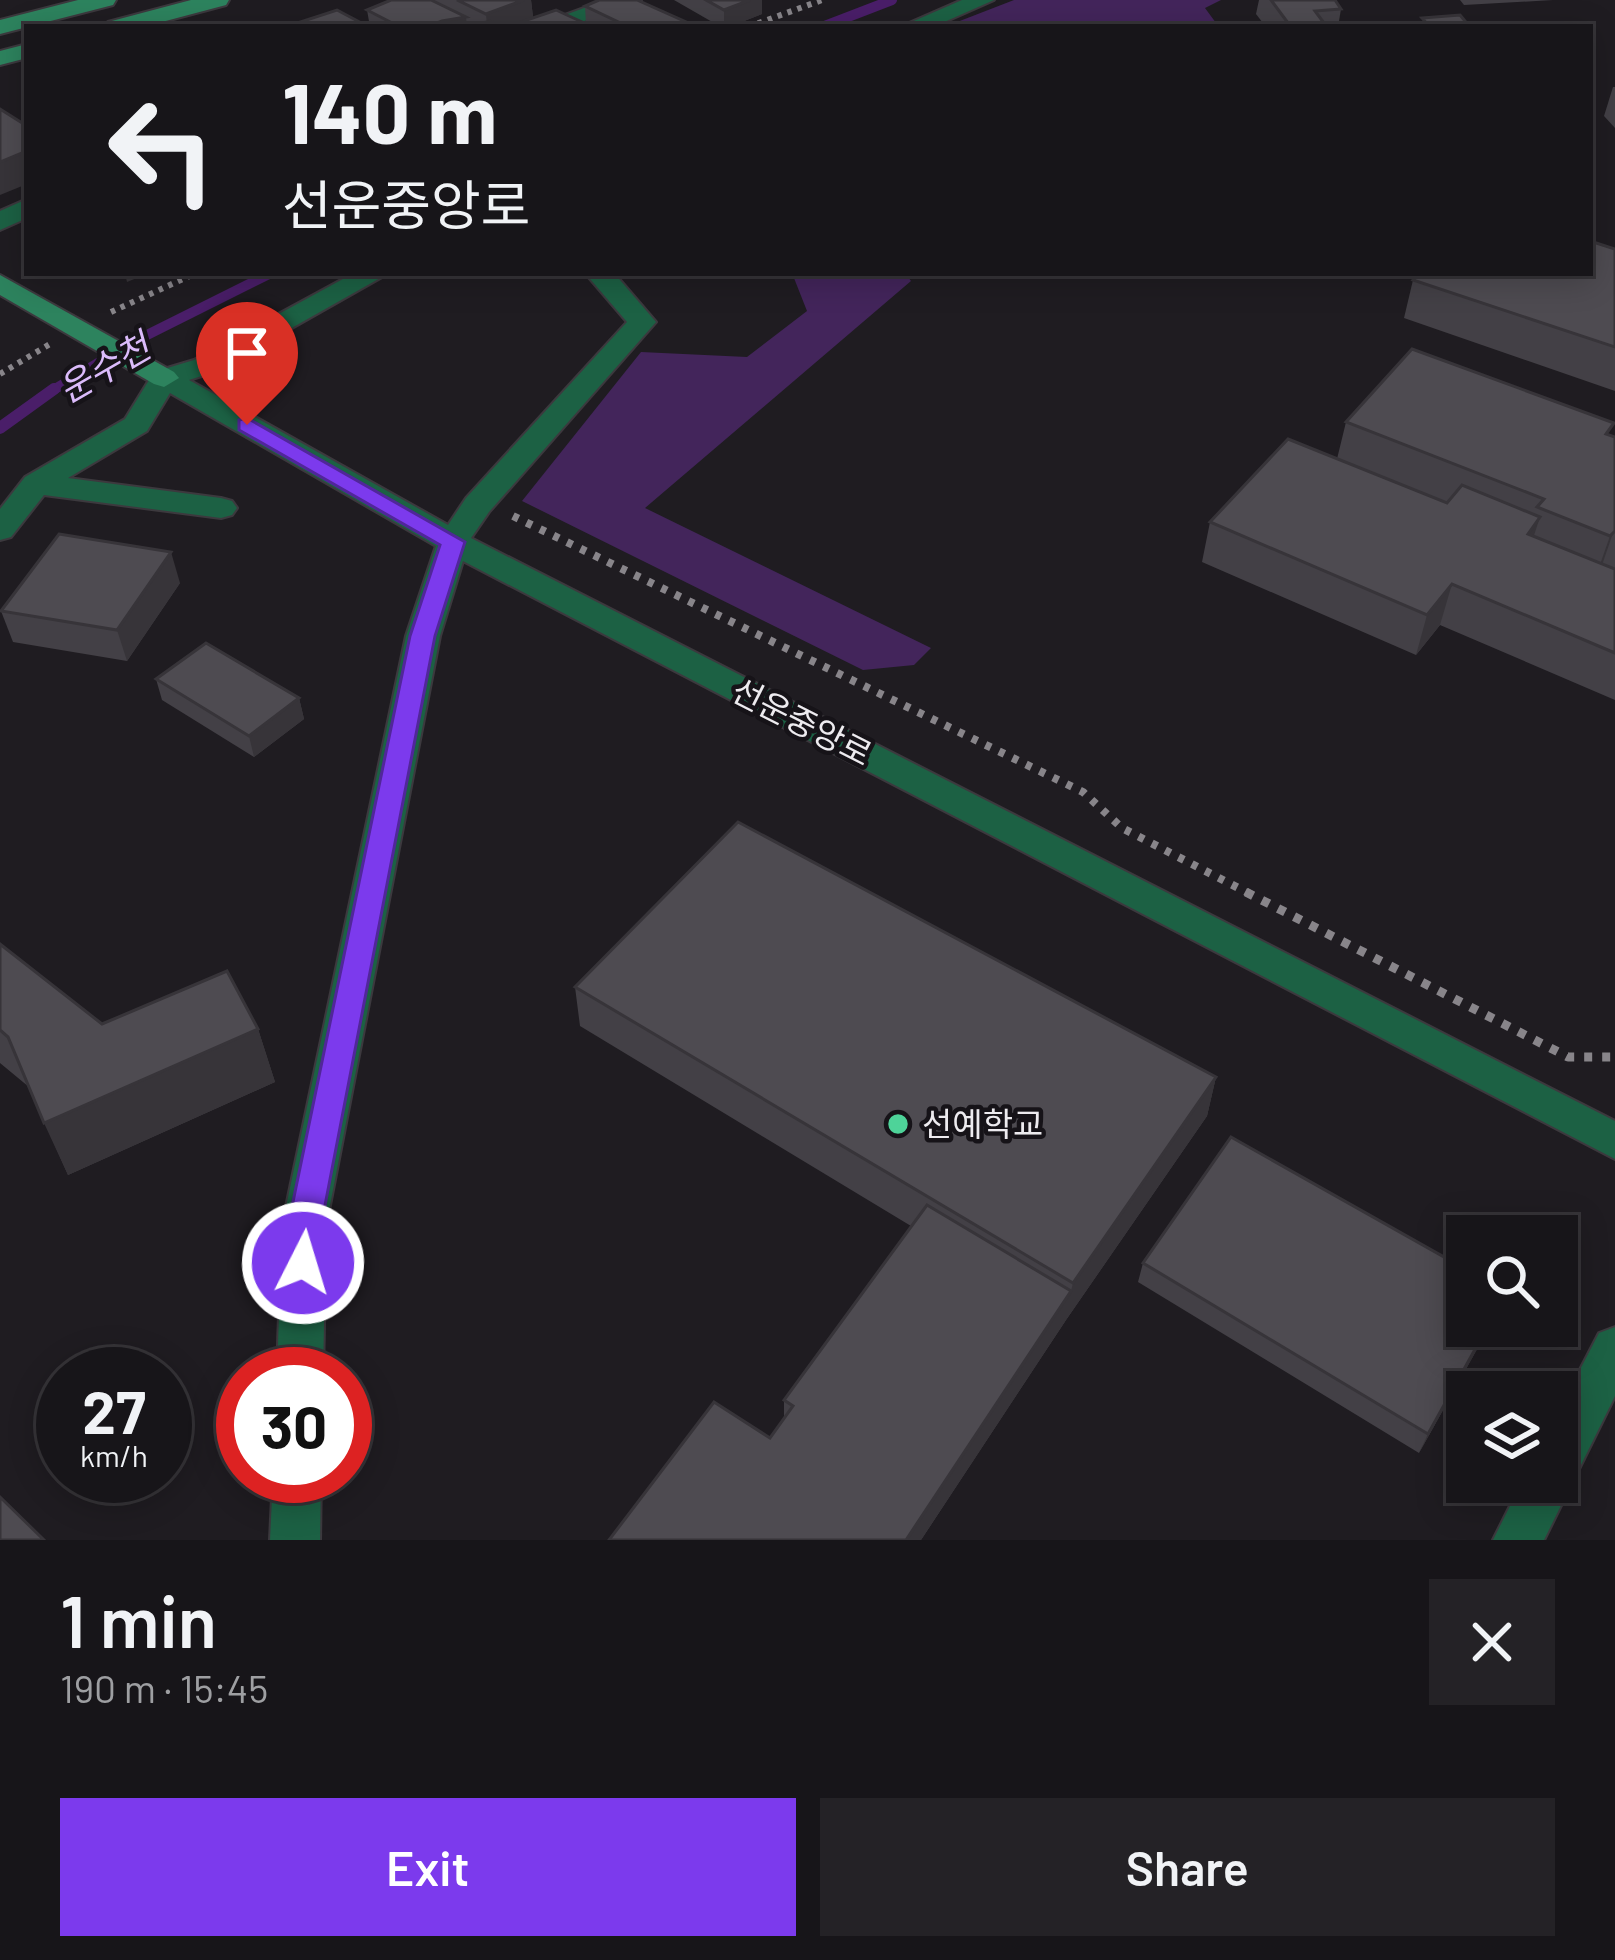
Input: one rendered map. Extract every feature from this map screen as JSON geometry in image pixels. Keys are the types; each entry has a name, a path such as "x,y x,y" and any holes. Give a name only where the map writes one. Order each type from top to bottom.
{"main road":[{"path":"0,27 105,0"},
{"path":"127,24 218,0"},
{"name":"선운중앙로","path":"0,283 159,375"}],"street":[{"path":"554,24 630,0"},
{"path":"920,24 983,0"},
{"path":"0,530 36,484 136,425 159,375 204,365 369,276"},
{"path":"301,1347 304,1226 423,636 453,542 478,505 642,322 601,276"},
{"name":"선운중앙로","path":"159,375 453,542 1615,1141"},
{"path":"36,484 221,508"},
{"path":"1578,1421 1615,1348"},
{"path":"295,1540 296,1503"},
{"path":"1518,1540 1536,1503"}],"path":[{"path":"756,24 822,0"},
{"path":"478,505 512,516 1083,791 1122,828 1568,1057 1615,1057"}],"shaded area":[{"path":"1014,0 1221,0 1205,8 1217,24 952,24"},
{"path":"793,276 907,276 911,281 645,508 931,648 914,665 863,670 522,501 641,352 747,357 807,311"}],"building":[{"path":"391,0 431,0 466,17 434,24 394,24 367,10"},
{"path":"457,0 524,0 486,14"},
{"path":"599,0 637,0 684,21 623,24 585,6"},
{"path":"706,0 750,0 724,10"},
{"path":"1271,0 1335,0 1341,9 1315,11 1325,24 1289,24"},
{"path":"337,10 363,24 294,24"},
{"path":"556,10 586,24 515,24"},
{"path":"1460,15 1468,24 1427,24 1422,18"},
{"path":"0,109 24,124 24,152 0,162"},
{"path":"1593,242 1615,249 1615,347 1413,280 1416,276 1593,276"},
{"path":"1412,349 1614,423 1606,434 1615,437 1615,531 1610,536 1537,507 1544,499 1346,422"},
{"path":"1288,439 1447,503 1462,485 1540,517 1528,534 1615,569 1615,653 1452,584 1427,615 1210,522"},
{"path":"59,534 171,552 117,630 1,611"},
{"path":"206,643 299,698 249,736 156,679"},
{"path":"738,822 1216,1077 1073,1283 575,987"},
{"path":"0,944 102,1024 227,971 258,1029 44,1123 8,1037 0,1030"},
{"path":"1231,1137 1446,1258 1446,1347 1476,1347 1463,1371 1446,1371 1446,1402 1428,1434 1143,1263"},
{"path":"927,1205 1071,1291 906,1540 609,1540 714,1402 770,1438 793,1406 784,1400"},
{"path":"0,1497 44,1540 0,1540"}],"waterway":[{"name":"운수천","path":"830,24 892,0"},
{"name":"운수천","path":"50,392 131,343 265,276"},
{"name":"운수천","path":"0,428 54,389"}],"place":[{"name":"선예학교","path":"898,1124"}],"route":[{"path":"247,425 453,542 423,636 304,1226 303,1263"}]}
